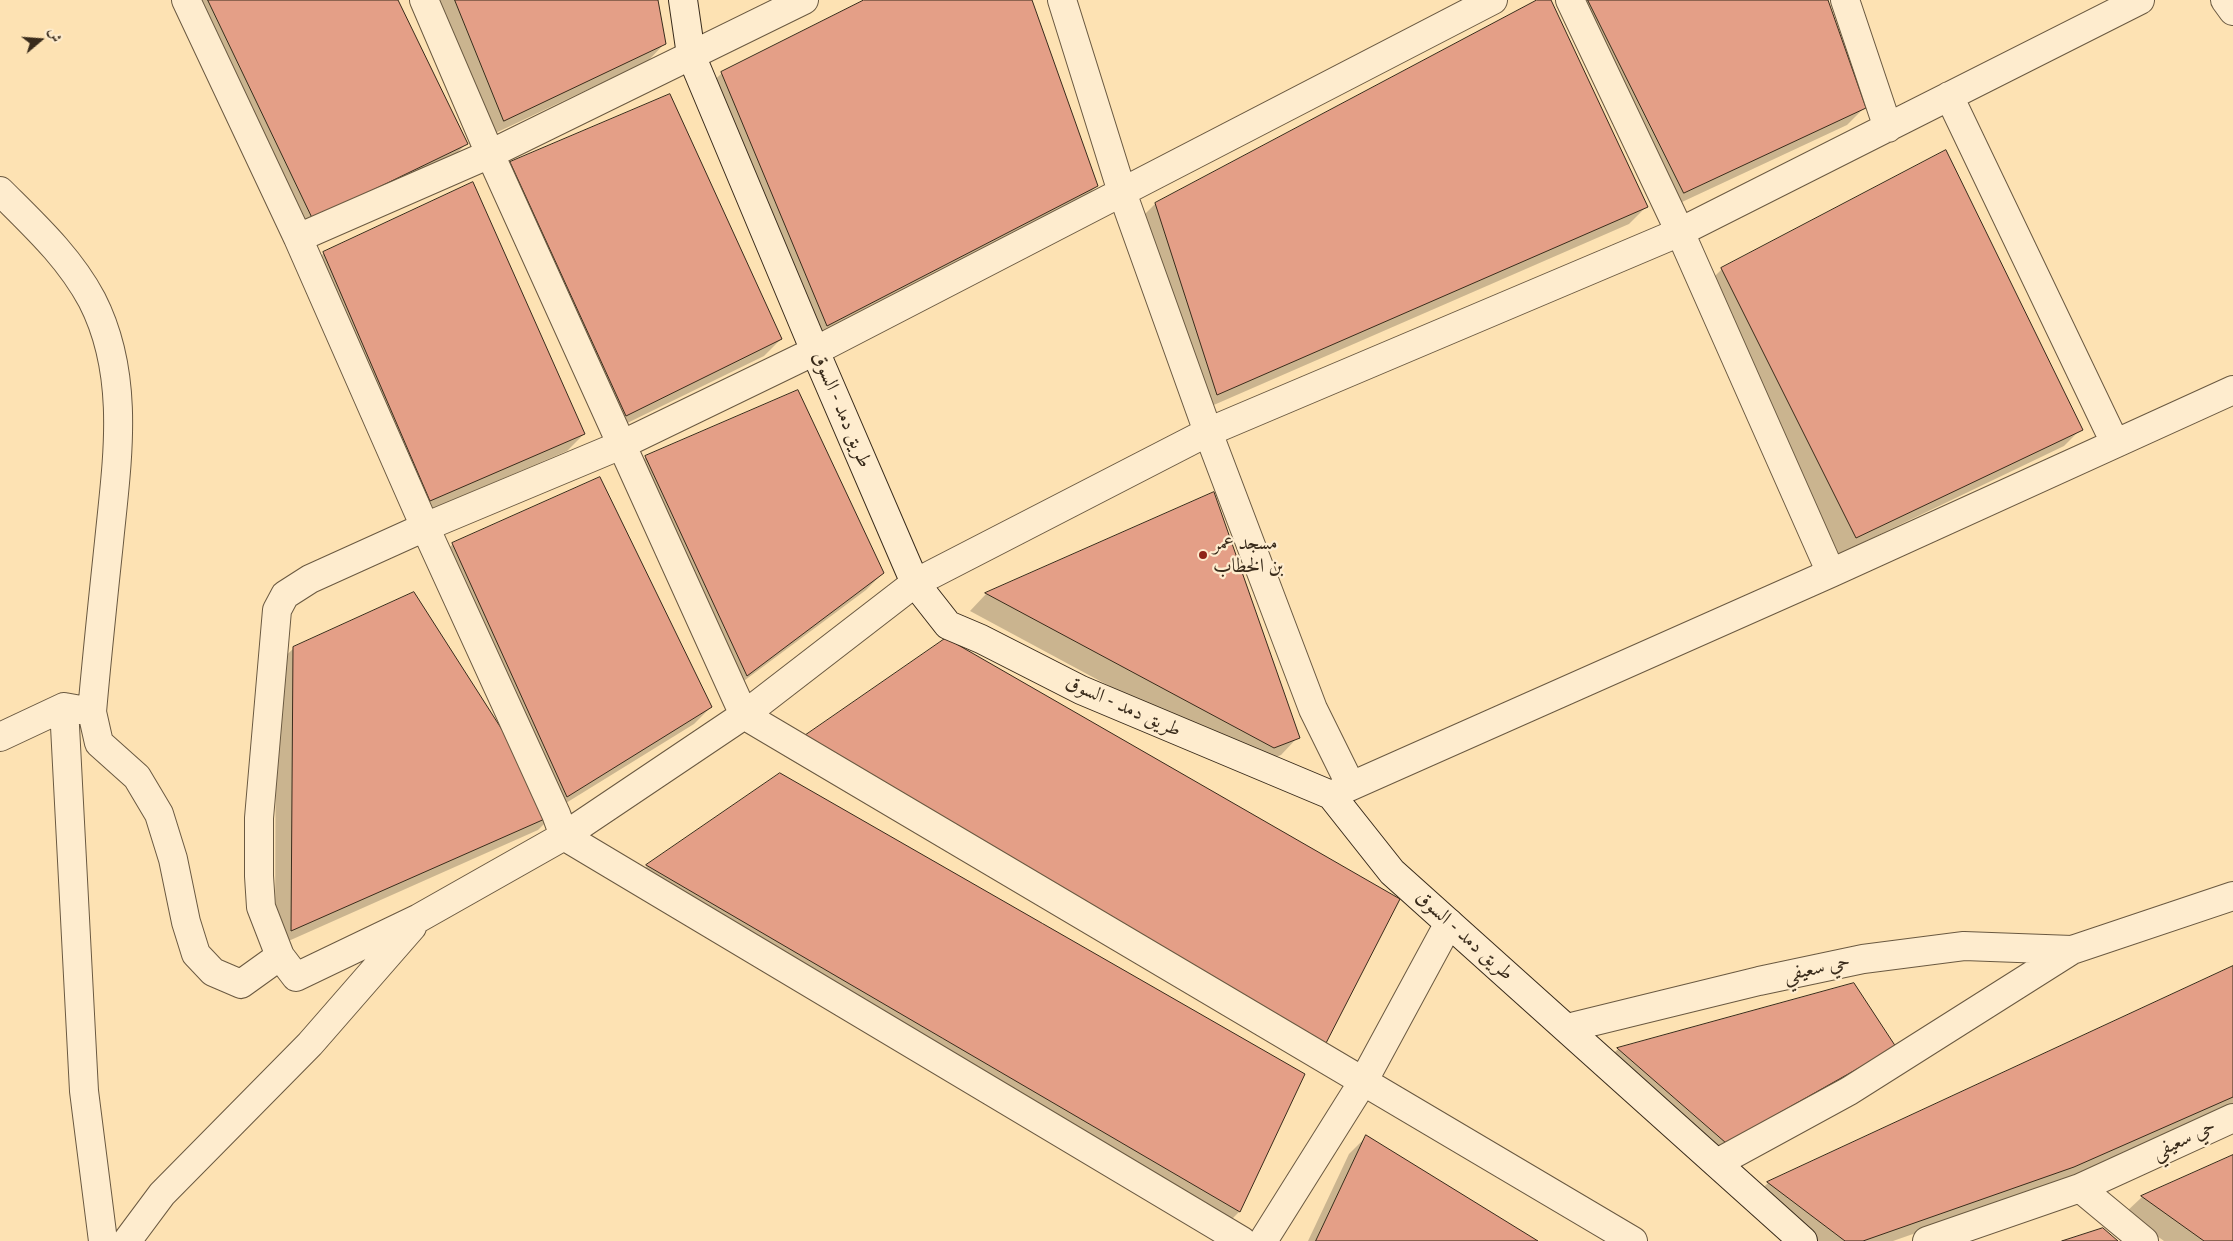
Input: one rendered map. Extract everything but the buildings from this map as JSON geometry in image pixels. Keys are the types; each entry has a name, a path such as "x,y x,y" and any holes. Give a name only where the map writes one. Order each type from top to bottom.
{"street":[{"path":"186,0 298,238 425,527 556,814 564,836 1242,1241"},
{"path":"424,0 490,154 744,715 1364,1080 1633,1241"},
{"name":"طريق دمد - السوق","path":"683,0 692,56 815,351 915,583 948,625 981,639 1081,690 1341,791 1392,872 1803,1241"},
{"path":"298,238 490,154 804,0"},
{"path":"1062,0 1122,192 1208,432 1313,709 1341,791 1831,573 2233,390"},
{"path":"1493,0 815,351 621,445 425,527 310,579 285,595 277,610 259,818 259,876 261,907 280,956 296,977 419,918 564,836 744,715 915,583 1208,432 1680,232 2140,0"},
{"path":"1570,0 1680,232 1831,573"},
{"path":"1845,0 1888,128"},
{"path":"2225,0 2233,12"},
{"path":"1949,96 2115,443"},
{"path":"0,191 72,266 93,302 112,350 118,390 119,441 92,712 98,742 137,777 159,814 173,859 186,922 196,954 213,972 241,984 280,956"},
{"path":"0,737 64,707 92,712"},
{"path":"64,707 84,1091 103,1241"},
{"path":"1717,1164 1849,1092 2072,950 2233,896"},
{"path":"127,1241 162,1194 310,1044 419,918"},
{"path":"1263,1241 1364,1080 1449,923"},
{"name":"حي سعيفي","path":"1567,1028 1759,981 1863,959 1964,946 2072,950"},
{"name":"حي سعيفي","path":"1927,1241 2080,1188 2233,1118"},
{"path":"2080,1188 2144,1241"}],"place":[{"name":"مسجد عمر بن الخطاب","path":"1203,555"}]}
